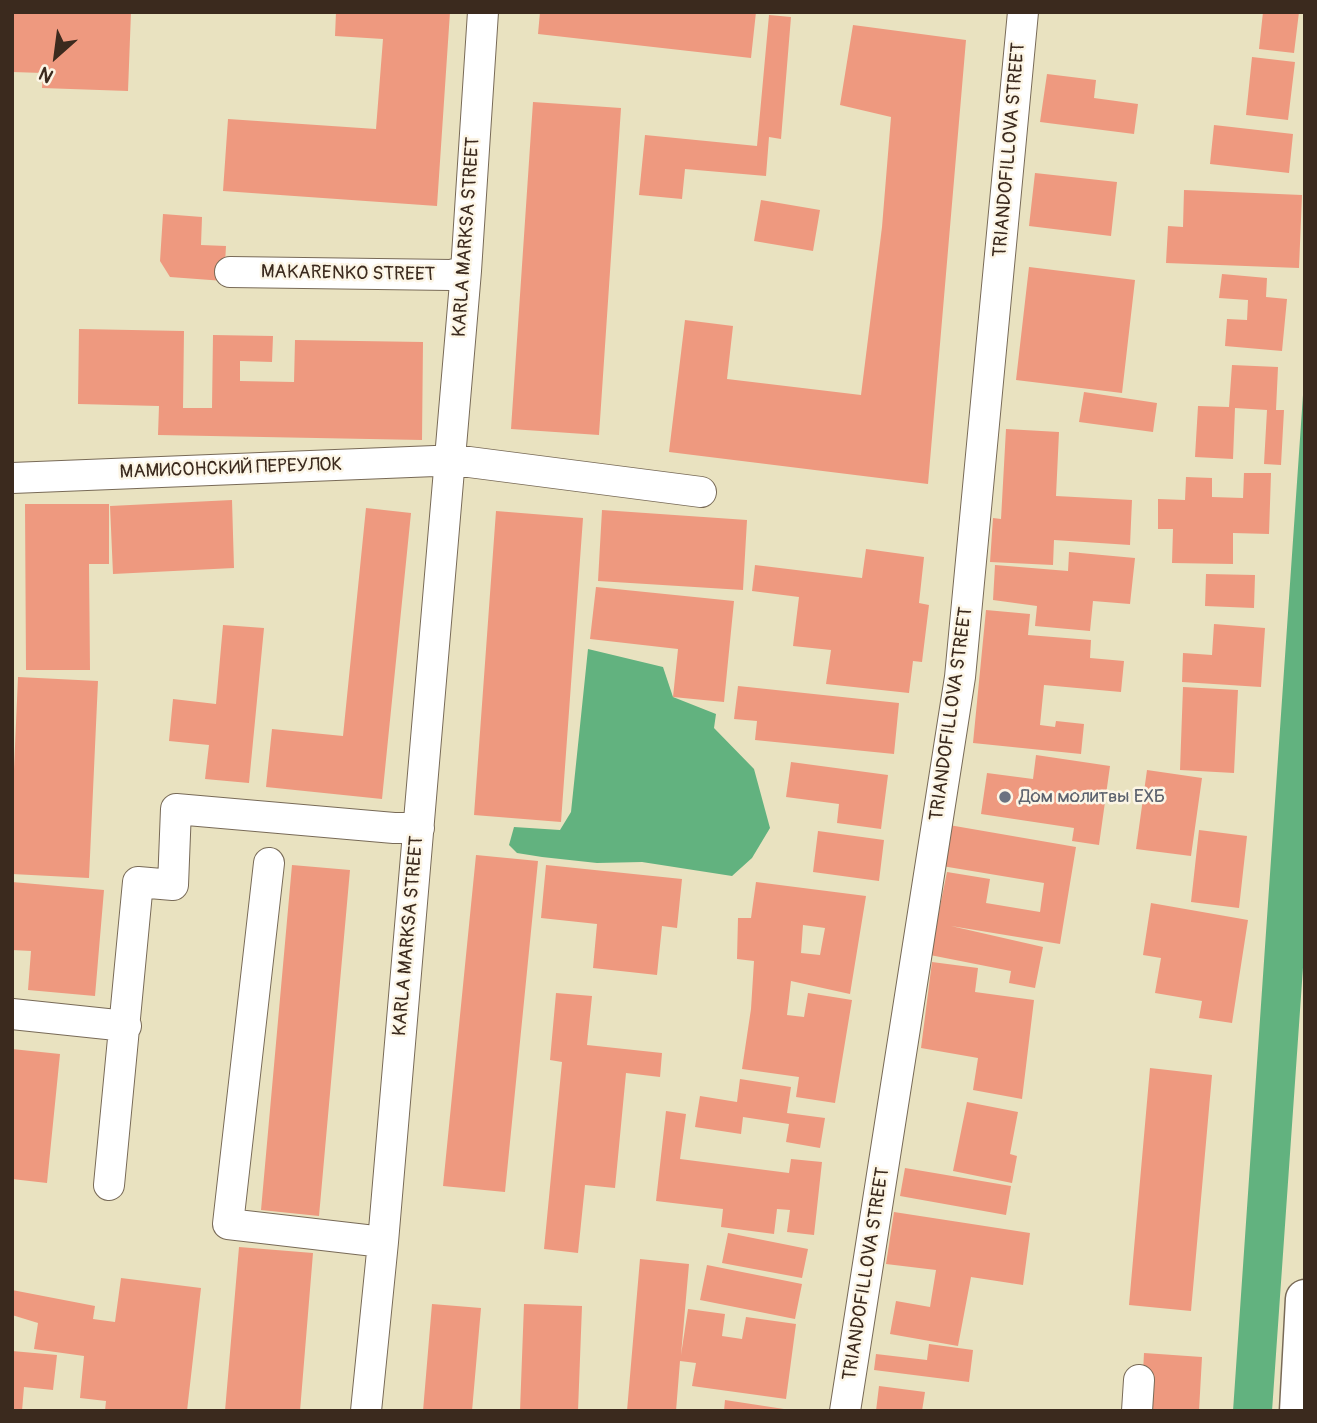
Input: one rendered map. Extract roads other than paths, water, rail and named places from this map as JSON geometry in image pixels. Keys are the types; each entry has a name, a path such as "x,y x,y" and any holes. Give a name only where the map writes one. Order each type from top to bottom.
{"main road":[{"path":"1299,1411 1305,1299"}],"street":[{"name":"KARLA MARKSA STREET","path":"366,1411 383,1242 466,271 483,12"},
{"name":"TRIANDOFILLOVA STREET","path":"845,1411 960,677 1023,12"},
{"name":"MAKARENKO STREET","path":"230,272 451,275 466,271"},
{"name":"МАМИСОНСКИЙ ПЕРЕУЛОК","path":"12,478 450,461"},
{"path":"450,461 701,492"},
{"path":"109,1185 138,882 173,885 176,808 419,828"},
{"path":"269,863 228,1224 383,1242"},
{"path":"12,1014 126,1026"},
{"path":"1137,1411 1139,1380"}],"place":[{"name":"Дом молитвы ЕХБ","path":"1005,797"}]}
